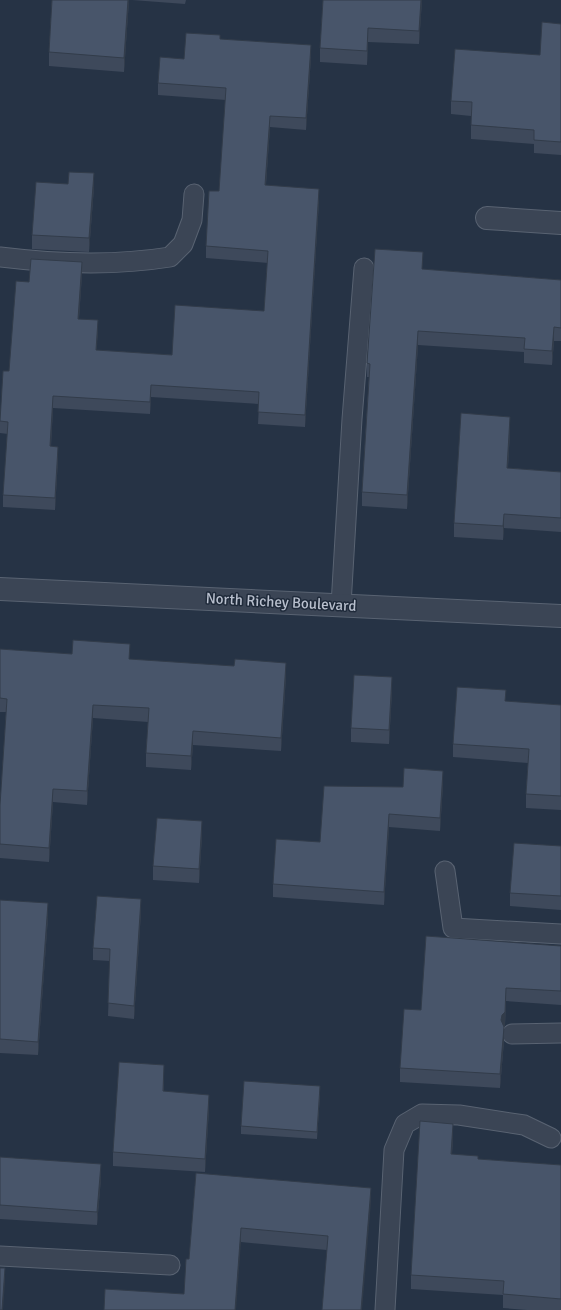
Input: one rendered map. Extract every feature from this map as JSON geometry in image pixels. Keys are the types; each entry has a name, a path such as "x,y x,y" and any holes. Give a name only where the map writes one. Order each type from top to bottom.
{"street":[{"path":"487,218 561,223"},
{"name":"North Richey Boulevard","path":"0,589 561,616"}],"lane":[{"path":"0,257 92,264 124,263 170,257 183,244 192,220 194,194"},
{"path":"341,605 352,419 364,268"},
{"path":"445,871 453,928 561,934"},
{"path":"512,1034 561,1033"},
{"path":"385,1310 394,1150 406,1124 422,1114 459,1115 524,1125 551,1138"},
{"path":"0,1256 170,1265"}],"building":[{"path":"52,0 128,0 124,58 49,52"},
{"path":"323,0 421,0 419,31 368,28 367,51 320,48"},
{"path":"542,22 561,24 561,142 534,140 534,130 471,125 472,102 451,101 455,49 540,55"},
{"path":"186,33 220,35 220,39 311,45 306,118 270,116 265,185 319,189 305,415 258,412 259,392 151,385 150,402 53,396 50,446 58,447 55,498 3,495 8,422 0,421 3,371 9,371 16,281 29,282 31,259 82,262 78,319 98,320 96,350 172,355 175,305 264,311 268,251 206,246 209,191 219,191 226,88 158,83 160,57 184,59"},
{"path":"69,172 94,173 89,238 32,235 36,182 68,184"},
{"path":"375,249 423,252 422,269 561,280 561,328 554,327 552,351 524,349 525,338 418,331 407,495 362,492 370,364 367,363"},
{"path":"461,413 510,417 507,468 561,472 561,518 504,514 503,526 454,523"},
{"path":"73,640 130,644 129,659 234,666 235,659 286,663 281,738 193,731 191,756 146,753 149,708 93,705 87,791 53,789 49,848 0,844 0,805 7,699 0,698 0,649 72,654"},
{"path":"354,675 392,677 389,730 351,728"},
{"path":"457,687 506,690 505,701 561,705 561,796 526,794 529,749 453,744"},
{"path":"404,768 443,771 440,818 389,814 384,892 273,884 276,839 320,842 324,786 403,787"},
{"path":"157,818 202,821 199,869 153,866"},
{"path":"514,843 561,846 561,896 510,893"},
{"path":"97,896 141,899 134,1006 108,1003 110,949 93,948"},
{"path":"0,900 48,903 38,1042 0,1039"},
{"path":"426,936 561,946 561,991 506,988 505,1012 502,1015 501,1020 504,1027 500,1074 400,1068 404,1009 421,1010"},
{"path":"119,1062 164,1065 163,1091 209,1095 205,1159 113,1152"},
{"path":"244,1081 320,1086 317,1132 241,1126"},
{"path":"420,1121 453,1124 451,1154 478,1156 478,1159 561,1165 561,1299 503,1294 504,1281 411,1275"},
{"path":"0,1157 101,1164 97,1212 0,1205"},
{"path":"196,1173 371,1188 361,1310 322,1310 328,1236 241,1228 235,1310 104,1310 105,1289 184,1294 186,1259 189,1259"},
{"path":"0,1268 5,1268 2,1310 0,1310"}]}
